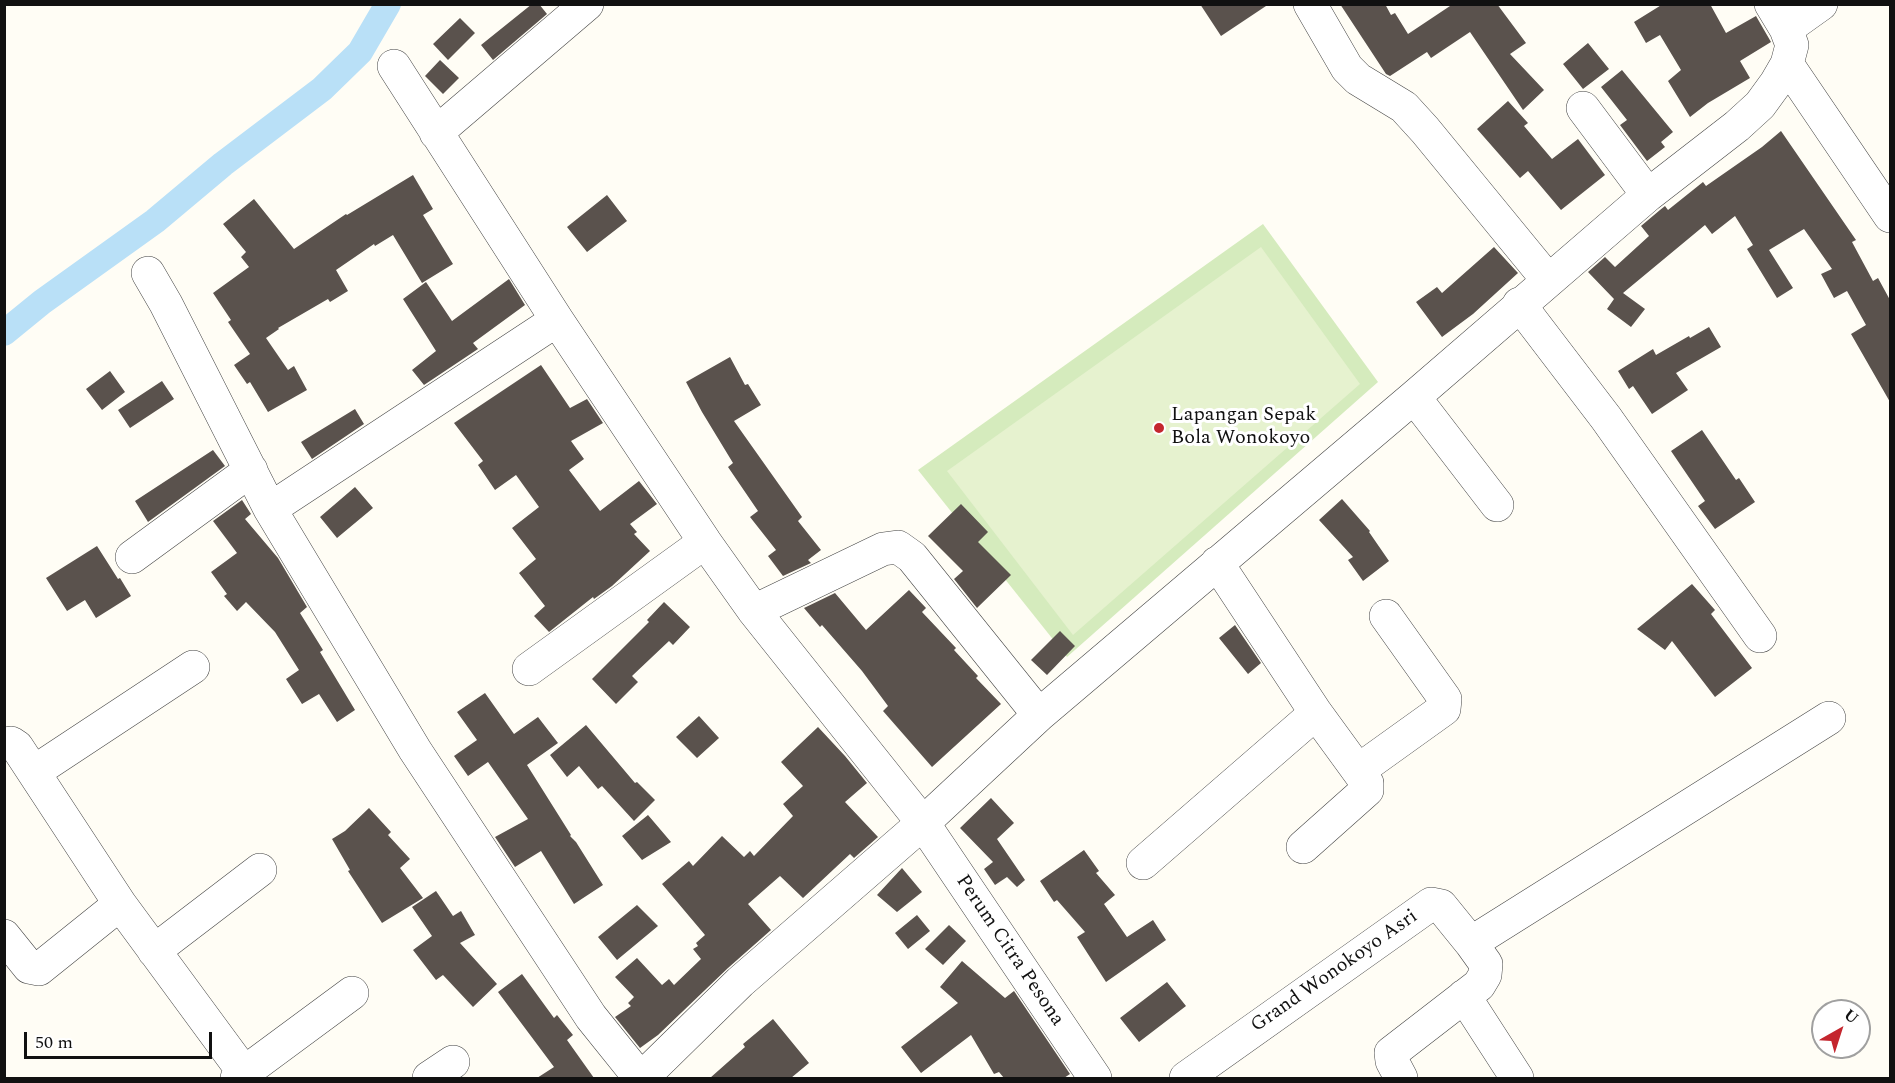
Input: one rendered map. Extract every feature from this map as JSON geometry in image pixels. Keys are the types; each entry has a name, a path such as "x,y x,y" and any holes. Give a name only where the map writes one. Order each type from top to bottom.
{"street":[{"path":"436,133 587,4"},
{"path":"1310,4 1347,68 1358,79 1404,107 1548,280"},
{"path":"148,273 270,509 415,750 591,1017 641,1078 741,982 923,823 1039,715 1648,195 1737,126 1760,105 1786,64 1792,45 1779,17 1821,4"},
{"path":"1786,64 1890,216"},
{"name":"Perum Citra Pesona","path":"394,66 556,320 705,542 754,611 923,823 1095,1078"},
{"path":"1583,108 1648,195"},
{"path":"1519,304 1605,418 1760,636"},
{"path":"270,509 556,320"},
{"path":"1414,397 1497,505"},
{"path":"132,557 251,470"},
{"path":"529,669 705,542"},
{"path":"754,611 883,549 897,547 912,557 1039,715"},
{"path":"1217,563 1316,713 1367,783 1367,790 1303,847"},
{"path":"1359,770 1444,709 1445,699 1386,616"},
{"path":"34,772 193,667"},
{"path":"1143,863 1316,713"},
{"path":"1471,943 1829,718"},
{"path":"4,744 11,743 17,747 120,904 243,1077 352,993"},
{"path":"154,951 260,870"},
{"path":"4,936 28,967 34,970 39,969 120,904"},
{"name":"Grand Wonokoyo Asri","path":"1186,1078 1431,904 1441,906 1486,964 1485,975 1479,985 1391,1053 1392,1061 1401,1078"},
{"path":"1464,996 1517,1078"}],"green space":[{"name":"Lapangan Sepak Bola Wonokoyo","path":"1263,224 1378,382 1067,657 918,470"},
{"name":"Lapangan Sepak Bola Wonokoyo","path":"1261,247 1360,384 1073,635 947,471"}],"building":[{"path":"532,4 539,4 547,14 493,60 481,45"},
{"path":"1200,4 1269,4 1221,36"},
{"path":"1340,4 1385,4 1391,15 1395,13 1408,34 1453,4 1497,4 1526,43 1510,54 1544,90 1523,110 1470,32 1431,58 1427,52 1390,76 1386,74"},
{"path":"1663,4 1710,4 1726,33 1756,16 1771,42 1740,61 1750,78 1708,103 1690,117 1668,81 1681,70 1660,35 1646,43 1634,22"},
{"path":"460,18 475,33 448,60 433,44"},
{"path":"1588,43 1609,69 1583,89 1563,64"},
{"path":"440,60 459,78 443,94 425,76"},
{"path":"1622,70 1673,132 1661,142 1665,147 1647,161 1620,125 1627,120 1601,87"},
{"path":"1508,101 1528,123 1524,126 1552,159 1578,139 1605,175 1561,210 1528,171 1520,178 1477,129"},
{"path":"1781,131 1856,240 1852,242 1873,281 1878,278 1890,300 1890,402 1851,334 1866,325 1847,291 1834,298 1821,274 1832,269 1804,229 1769,250 1793,288 1777,298 1747,249 1753,245 1735,216 1712,234 1705,225 1623,293 1645,309 1631,327 1607,309 1614,299 1588,272 1605,257 1615,267 1649,236 1641,226 1660,210 1665,206 1668,210 1703,182 1706,186"},
{"path":"413,175 433,209 423,215 453,264 422,283 393,235 375,246 374,244 336,270 348,291 330,302 328,299 278,328 266,338 288,370 294,366 307,390 268,412 250,382 247,384 234,365 250,354 228,322 231,320 213,293 249,267 241,257 246,252 223,224 254,199 294,249 346,214"},
{"path":"607,195 627,221 587,252 567,227"},
{"path":"1494,247 1518,273 1473,314 1442,337 1416,302 1437,287 1442,293"},
{"path":"509,279 525,305 473,343 478,349 424,385 412,370 436,351 403,299 426,282 452,321"},
{"path":"1709,327 1721,347 1676,373 1688,390 1652,414 1633,386 1629,389 1618,371 1653,349 1656,355"},
{"path":"730,357 745,385 748,384 761,405 734,421 802,517 798,521 821,550 808,560 811,563 783,576 768,556 776,550 750,517 758,511 728,467 733,463 686,382"},
{"path":"541,365 570,408 587,399 603,423 571,441 584,459 569,470 600,511 639,481 657,504 630,524 637,532 634,534 650,551 612,586 594,599 593,597 549,632 534,616 545,606 519,573 536,559 512,528 539,507 516,475 495,490 478,465 483,461 454,423"},
{"path":"110,371 125,392 102,410 86,389"},
{"path":"162,381 174,399 130,428 118,410"},
{"path":"355,409 364,424 312,459 301,442"},
{"path":"1702,430 1736,480 1739,478 1755,502 1715,529 1698,506 1705,501 1671,451"},
{"path":"213,450 225,466 148,522 135,501"},
{"path":"355,487 373,508 337,538 320,517"},
{"path":"1342,499 1370,531 1389,561 1363,581 1348,560 1353,557 1319,520"},
{"path":"242,500 251,514 245,519 278,558 307,607 300,613 323,650 320,652 355,710 337,722 319,694 302,704 286,679 299,670 275,632 246,602 237,611 224,596 227,594 211,572 237,553 213,521"},
{"path":"961,504 988,532 978,542 1011,575 977,608 954,579 963,571 928,536"},
{"path":"97,546 131,596 96,618 85,600 67,611 46,578"},
{"path":"1692,584 1715,610 1711,614 1752,668 1715,697 1672,641 1665,650 1637,629"},
{"path":"909,590 926,608 922,612 956,648 954,650 978,676 976,678 1001,704 932,767 883,711 888,706 862,671 804,608 835,593 866,630"},
{"path":"664,602 690,627 673,645 669,641 632,676 638,682 616,704 592,679 649,622 647,620"},
{"path":"1235,625 1261,663 1248,674 1219,638"},
{"path":"1060,631 1075,646 1047,675 1031,660"},
{"path":"485,693 514,734 538,717 558,743 527,765 603,885 574,904 541,851 515,867 495,837 528,819 488,762 468,776 454,756 477,740 457,712"},
{"path":"699,716 719,738 697,758 676,737"},
{"path":"586,725 635,783 637,782 655,800 634,821 602,786 598,789 579,766 567,777 550,755"},
{"path":"818,727 867,783 845,802 878,837 854,858 850,854 803,898 780,876 748,904 771,930 658,1035 640,1048 615,1017 631,1006 628,1003 634,997 615,977 637,958 662,985 669,979 674,985 701,959 693,949 698,946 696,943 705,935 662,884 689,861 693,866 722,836 744,857 750,851 754,856 793,816 783,804 803,786 781,762"},
{"path":"991,798 1014,823 997,839 1025,880 1017,887 1007,877 995,885 984,869 993,862 960,828"},
{"path":"369,808 391,832 388,835 410,859 400,868 423,898 382,923 348,871 350,870 332,839 345,831"},
{"path":"648,815 671,842 642,860 622,836"},
{"path":"1084,850 1099,871 1096,873 1115,895 1104,904 1127,937 1153,920 1166,940 1106,982 1077,937 1085,932 1057,900 1054,902 1040,881"},
{"path":"902,868 922,892 897,912 877,895"},
{"path":"436,891 453,916 461,911 475,935 460,943 497,984 473,1007 443,975 436,980 413,950 432,936 412,907"},
{"path":"637,905 658,926 617,960 598,937"},
{"path":"917,915 930,931 908,949 895,933"},
{"path":"949,925 966,941 943,965 925,949"},
{"path":"962,961 1005,998 1014,991 1070,1074 1064,1078 1004,1078 999,1072 994,1074 971,1035 921,1073 901,1047 958,1003 940,987"},
{"path":"522,974 554,1018 557,1015 573,1035 567,1040 594,1078 537,1078 554,1067 498,992"},
{"path":"1167,982 1186,1006 1139,1042 1120,1018"},
{"path":"773,1019 809,1063 791,1078 710,1078 745,1047 743,1044"}],"waterway":[{"path":"4,333 42,302 155,221 223,164 322,89 360,52 388,4"}],"place":[{"name":"Lapangan Sepak Bola Wonokoyo","path":"1159,428"}]}
